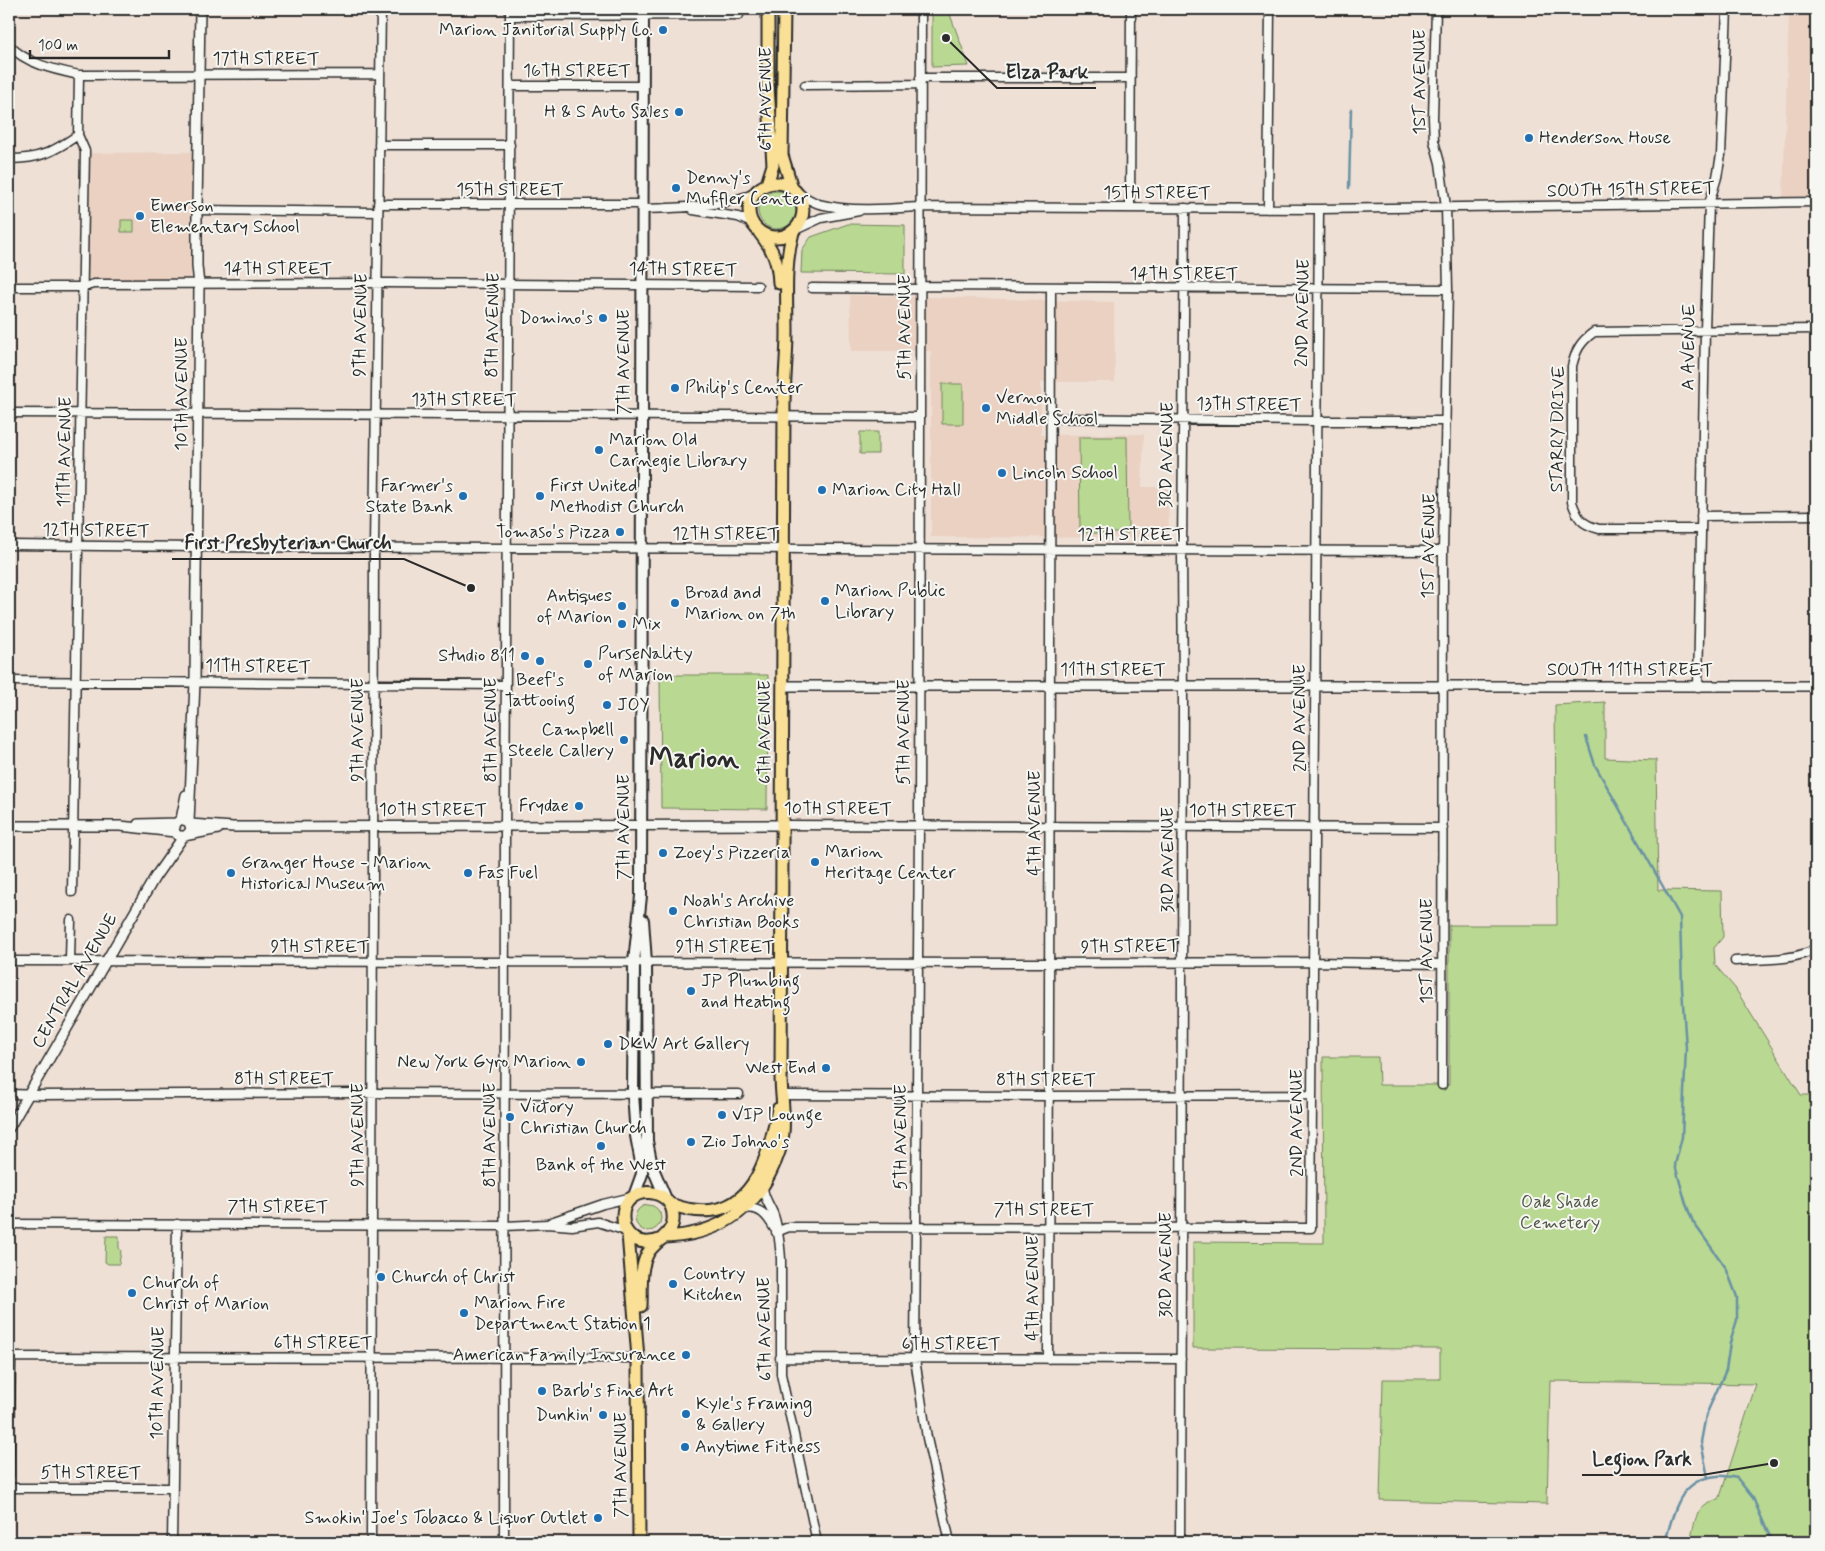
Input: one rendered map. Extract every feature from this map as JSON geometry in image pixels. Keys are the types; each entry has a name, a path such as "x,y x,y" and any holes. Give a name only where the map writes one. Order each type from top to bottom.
{"main road":[{"name":"6TH AVENUE","path":"767,184 773,166 768,86 768,9"},
{"name":"6TH AVENUE","path":"784,9 782,155 794,189"},
{"name":"7TH AVENUE","path":"643,13 641,896 646,962 646,1094 649,1153 652,1166 668,1202"},
{"path":"777,182 794,189 801,199 803,208 802,217 794,231 787,235 773,237 760,233 754,226 749,211 754,194 767,184 777,182"},
{"name":"6TH AVENUE","path":"754,226 771,247 778,266 780,330 784,370"},
{"name":"6TH AVENUE","path":"763,1188 775,1164 782,1142 783,1115 781,1095 784,370 787,334 787,253 794,231"},
{"name":"7TH AVENUE","path":"633,1196 640,1180 642,1168 636,1136 633,1094 634,962 641,896"},
{"name":"6TH AVENUE","path":"668,1202 690,1210 714,1211 732,1205 746,1191 764,1163 771,1144 781,1095"},
{"path":"627,1232 634,1239 644,1243 655,1242 666,1237 690,1234 714,1226 744,1210 763,1188"},
{"path":"644,1192 653,1192 668,1202 673,1219 666,1237 654,1254 638,1285 623,1214 626,1204 633,1196 644,1192"},
{"name":"7TH AVENUE","path":"638,1285 638,1542"}],"street":[{"name":"10TH AVENUE","path":"182,828 190,780 195,682 199,413 197,210 200,9"},
{"name":"9TH AVENUE","path":"371,1542 373,684 381,9"},
{"name":"5TH AVENUE","path":"921,9 919,826 915,1359 928,1438 950,1542"},
{"path":"1130,208 1131,9"},
{"path":"1268,208 1270,9"},
{"name":"1ST AVENUE","path":"1436,9 1433,118 1434,141 1440,163 1446,207 1448,289 1443,551 1442,1085"},
{"name":"A AVENUE","path":"1698,687 1709,204 1717,178 1721,155 1727,9"},
{"path":"510,12 739,15"},
{"name":"8TH AVENUE","path":"504,1542 506,547 510,12"},
{"name":"17TH STREET","path":"9,45 31,61 56,70 79,75 380,74"},
{"name":"11TH AVENUE","path":"72,892 85,151 78,135 79,75"},
{"path":"805,85 920,81 1130,78"},
{"name":"16TH STREET","path":"510,86 643,86"},
{"path":"9,159 31,159 56,150 78,135"},
{"path":"379,145 510,145"},
{"name":"15TH STREET","path":"794,189 808,200 820,204 868,209 920,207 1319,209 1446,207"},
{"name":"15TH STREET","path":"684,209 723,204 754,194"},
{"name":"SOUTH 15TH STREET","path":"1446,207 1816,202"},
{"name":"15TH STREET","path":"197,210 509,205 642,207 684,209 738,217 754,226"},
{"name":"3RD AVENUE","path":"1180,1542 1183,827 1182,551 1185,208"},
{"name":"15TH STREET","path":"794,231 821,218 868,209"},
{"name":"2ND AVENUE","path":"1311,1228 1319,209"},
{"name":"14TH STREET","path":"9,287 83,287 94,284 377,283 758,286"},
{"name":"14TH STREET","path":"812,288 1448,289"},
{"name":"4TH AVENUE","path":"1048,1359 1051,288"},
{"name":"STARRY DRIVE","path":"1701,529 1599,529 1586,526 1577,516 1572,502 1572,366 1576,350 1583,340 1594,332 1816,329"},
{"name":"13TH STREET","path":"9,413 919,417"},
{"name":"13TH STREET","path":"1051,418 1446,421"},
{"path":"1701,516 1816,515"},
{"name":"12TH STREET","path":"9,544 196,547 1443,551"},
{"name":"11TH STREET","path":"9,681 506,684"},
{"name":"11TH STREET","path":"783,686 1444,686"},
{"name":"SOUTH 11TH STREET","path":"1444,686 1816,686"},
{"name":"10TH STREET","path":"9,826 182,828 783,825 1443,828"},
{"name":"CENTRAL AVENUE","path":"9,1128 155,877 164,856 182,828"},
{"path":"70,960 71,920"},
{"path":"1736,961 1786,958 1808,954 1816,950"},
{"name":"9TH STREET","path":"9,961 1313,962 1442,964"},
{"name":"8TH STREET","path":"9,1094 739,1094"},
{"name":"8TH STREET","path":"781,1095 1311,1095"},
{"name":"6TH AVENUE","path":"763,1188 765,1199 774,1216 776,1232"},
{"name":"7TH STREET","path":"547,1224 603,1204 633,1196"},
{"name":"6TH AVENUE","path":"744,1210 758,1209 770,1221 780,1242 781,1374 817,1542"},
{"name":"7TH STREET","path":"9,1224 505,1226 547,1224 572,1226 598,1222 627,1232"},
{"name":"10TH AVENUE","path":"172,1542 177,1224"},
{"name":"7TH STREET","path":"776,1232 789,1227 1311,1228"},
{"path":"9,1476 10,1357"},
{"name":"6TH STREET","path":"10,1357 638,1358"},
{"name":"6TH STREET","path":"780,1358 1181,1359"},
{"name":"5TH STREET","path":"9,1488 173,1488"}],"shaded area":[{"path":"1789,9 1816,9 1816,196 1783,197"},
{"name":"Emerson Elementary School","path":"192,152 191,279 87,279 90,153"},
{"name":"Vernon Middle School","path":"850,295 1114,302 1115,382 1041,382 1041,435 1144,434 1142,487 1168,487 1169,538 931,537 931,351 851,351"}],"green space":[{"path":"932,9 948,9 969,66 932,67"},
{"path":"777,191 790,197 796,210 790,223 777,229 764,223 758,210 764,197"},
{"path":"121,220 134,220 134,232 121,232"},
{"path":"848,224 905,225 905,274 801,273 802,250 811,237"},
{"path":"942,384 963,384 963,424 942,424"},
{"path":"860,432 878,432 878,454 860,454"},
{"path":"1079,437 1127,437 1128,533 1080,533"},
{"path":"660,675 768,675 767,809 661,808"},
{"name":"Oak Shade Cemetery","path":"1605,702 1605,758 1656,760 1658,890 1722,891 1723,937 1714,948 1715,965 1735,988 1801,1095 1816,1095 1816,1542 1690,1542 1697,1515 1701,1509 1711,1502 1719,1500 1756,1384 1550,1381 1547,1504 1380,1500 1383,1379 1440,1379 1440,1349 1193,1348 1193,1242 1324,1243 1323,1057 1378,1057 1379,1085 1449,1085 1449,925 1557,925 1555,705"},
{"path":"648,1205 657,1209 661,1218 657,1227 648,1231 639,1227 635,1218 639,1209"},
{"path":"106,1236 119,1236 119,1248 121,1251 119,1264 108,1264 105,1262"}],"waterway":[{"path":"1349,188 1351,109"},
{"path":"1586,737 1595,765 1680,917 1686,1048 1682,1137 1675,1165 1693,1222 1726,1268 1737,1297 1737,1320 1730,1343 1726,1370 1706,1415 1701,1442 1708,1478"},
{"path":"1665,1542 1675,1509 1686,1490 1704,1478 1717,1476 1737,1478 1753,1498 1772,1542"}],"place":[{"name":"Marion Janitorial Supply Co.","path":"663,30"},
{"name":"Elza Park","path":"946,38"},
{"name":"H & S Auto Sales","path":"679,112"},
{"name":"Henderson House","path":"1529,138"},
{"name":"Denny's Muffler Center","path":"676,188"},
{"name":"Emerson Elementary School","path":"140,216"},
{"name":"Domino's","path":"603,318"},
{"name":"Philip's Center","path":"675,388"},
{"name":"Vernon Middle School","path":"986,408"},
{"name":"Marion Old Carnegie Library","path":"599,450"},
{"name":"Lincoln School","path":"1002,473"},
{"name":"Marion City Hall","path":"822,490"},
{"name":"Farmer's State Bank","path":"463,496"},
{"name":"First United Methodist Church","path":"540,496"},
{"name":"Tomaso's Pizza","path":"620,532"},
{"name":"First Presbyterian Church","path":"471,588"},
{"name":"Marion Public Library","path":"825,601"},
{"name":"Broad and Marion on 7th","path":"675,603"},
{"name":"Antiques of Marion","path":"622,606"},
{"name":"Mix","path":"622,624"},
{"name":"Studio 811","path":"525,656"},
{"name":"Beef's Tattooing","path":"540,661"},
{"name":"PurseNality of Marion","path":"588,664"},
{"name":"JOY","path":"607,705"},
{"name":"Campbell Steele Callery","path":"624,740"},
{"name":"Frydae","path":"579,806"},
{"name":"Zoey's Pizzeria","path":"663,853"},
{"name":"Marion Heritage Center","path":"815,862"},
{"name":"Granger House - Marion Historical Museum","path":"231,873"},
{"name":"Fas Fuel","path":"468,873"},
{"name":"Noah's Archive Christian Books","path":"673,911"},
{"name":"JP Plumbing and Heating","path":"691,991"},
{"name":"DKW Art Gallery","path":"608,1044"},
{"name":"New York Gyro Marion","path":"581,1062"},
{"name":"West End","path":"826,1068"},
{"name":"VIP Lounge","path":"722,1115"},
{"name":"Victory Christian Church","path":"510,1117"},
{"name":"Zio Johno's","path":"691,1142"},
{"name":"Bank of the West","path":"601,1146"},
{"name":"Church of Christ","path":"381,1277"},
{"name":"Country Kitchen","path":"673,1284"},
{"name":"Church of Christ of Marion","path":"132,1293"},
{"name":"Marion Fire Department Station 1","path":"464,1313"},
{"name":"American Family Insurance","path":"686,1355"},
{"name":"Barb's Fine Art","path":"542,1391"},
{"name":"Kyle's Framing & Gallery","path":"686,1414"},
{"name":"Dunkin'","path":"603,1415"},
{"name":"Anytime Fitness","path":"685,1447"},
{"name":"Legion Park","path":"1774,1463"},
{"name":"Smokin' Joe's Tobacco & Liquor Outlet","path":"598,1518"}],"district":[{"name":"Marion","path":"694,759"}]}
